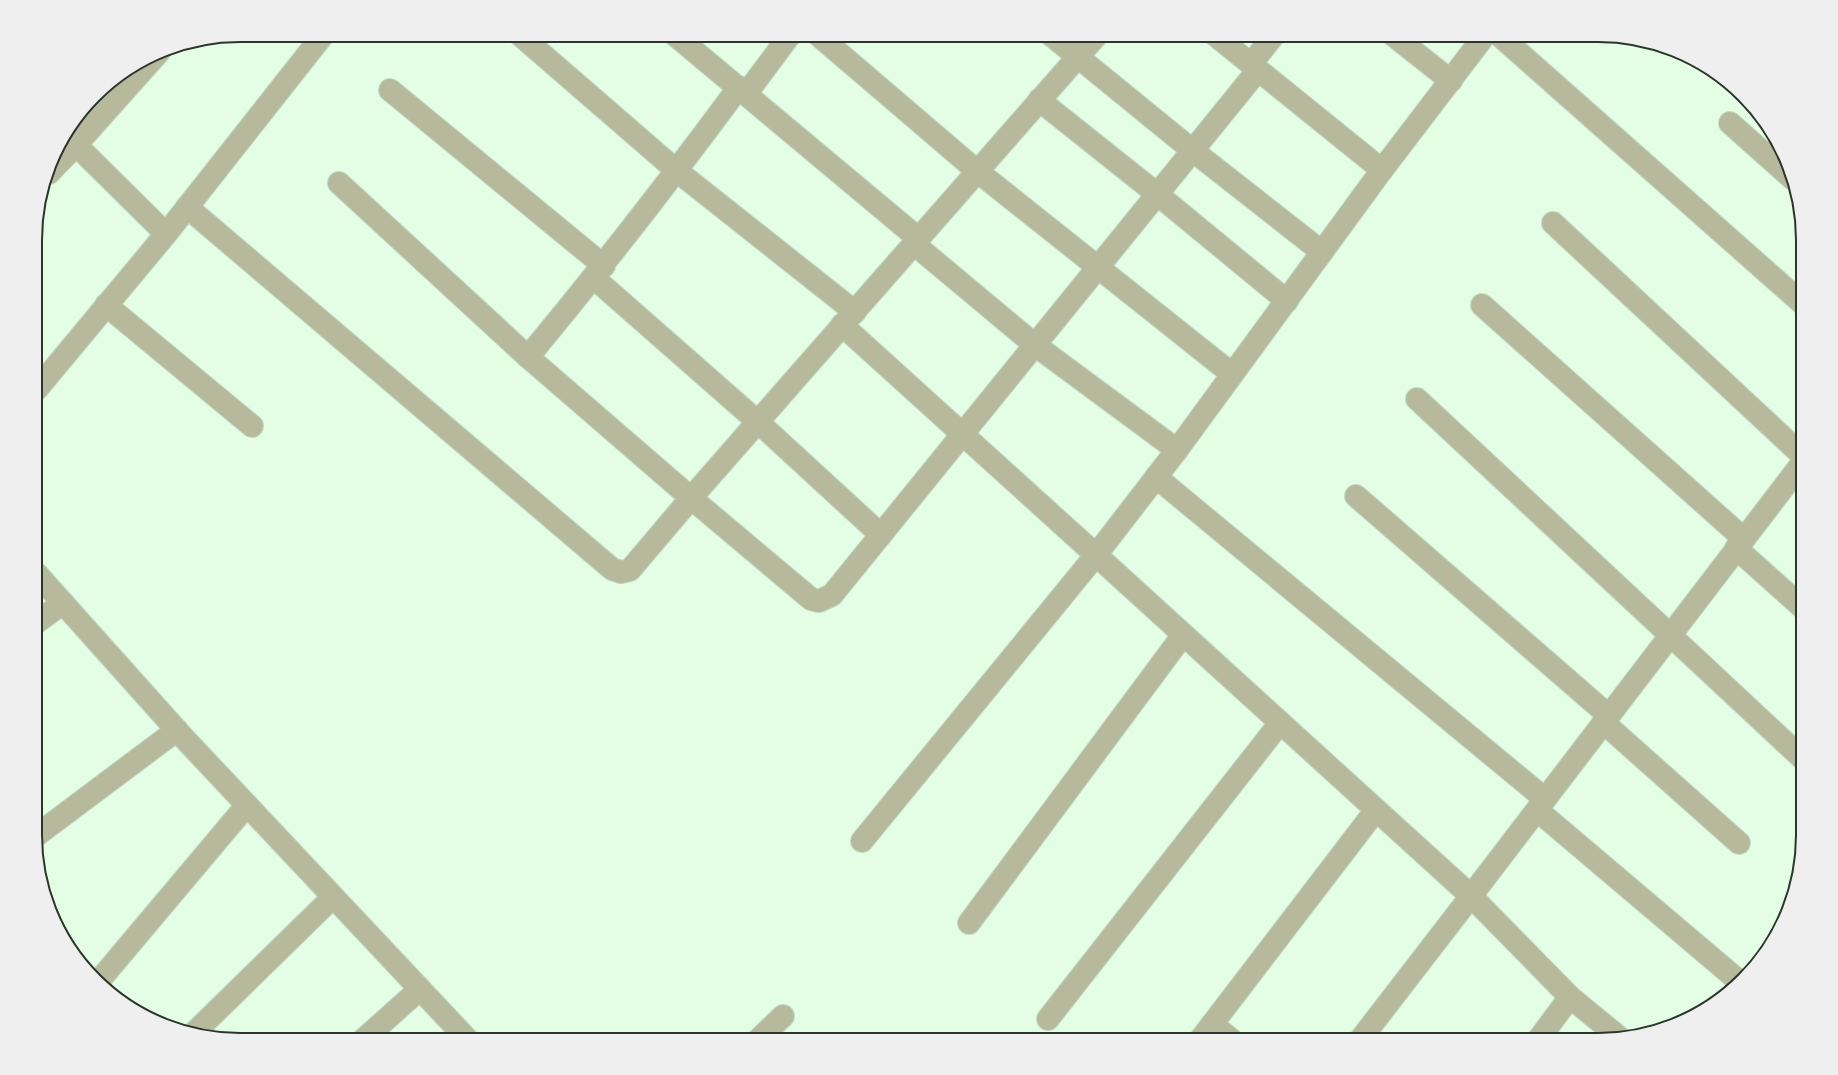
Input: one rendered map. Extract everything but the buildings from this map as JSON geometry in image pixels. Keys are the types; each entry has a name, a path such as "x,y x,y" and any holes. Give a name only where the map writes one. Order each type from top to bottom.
{"street":[{"path":"42,383 166,234 317,42"},
{"path":"528,42 849,318 962,435 1471,896 1570,997 1613,1033"},
{"path":"684,42 742,90 1035,345 1177,450"},
{"path":"528,357 599,272 742,90 784,42"},
{"path":"826,42 977,171 1232,374"},
{"path":"1059,42 1192,150 1322,252"},
{"path":"187,207 612,569 621,572 630,570 691,498 1091,42"},
{"path":"1224,42 1382,170"},
{"path":"339,183 528,357 691,498 811,598 819,602 832,595 1157,194 1254,67 1270,42"},
{"path":"1403,42 1451,81"},
{"path":"862,841 1096,555 1177,450 1382,170 1480,42"},
{"path":"1507,42 1796,299"},
{"path":"60,157 72,140 144,67"},
{"path":"390,90 599,272 758,422 881,535"},
{"path":"1039,100 1157,194 1287,301"},
{"path":"1730,123 1783,169"},
{"path":"72,140 166,234"},
{"path":"1553,223 1796,449"},
{"path":"106,305 252,426"},
{"path":"1482,305 1740,543 1796,601"},
{"path":"1416,399 1796,752"},
{"path":"1365,1033 1796,471"},
{"path":"1156,477 1541,804 1735,978"},
{"path":"1356,496 1606,719 1739,843"},
{"path":"42,580 176,730 420,989 455,1033"},
{"path":"42,618 62,603"},
{"path":"969,923 1183,635"},
{"path":"1048,1019 1280,723"},
{"path":"42,831 176,730"},
{"path":"102,977 247,805"},
{"path":"1206,1032 1376,810"},
{"path":"198,1028 333,897"},
{"path":"371,1033 420,989"},
{"path":"1543,1033 1570,997"},
{"path":"765,1033 783,1016"}]}
